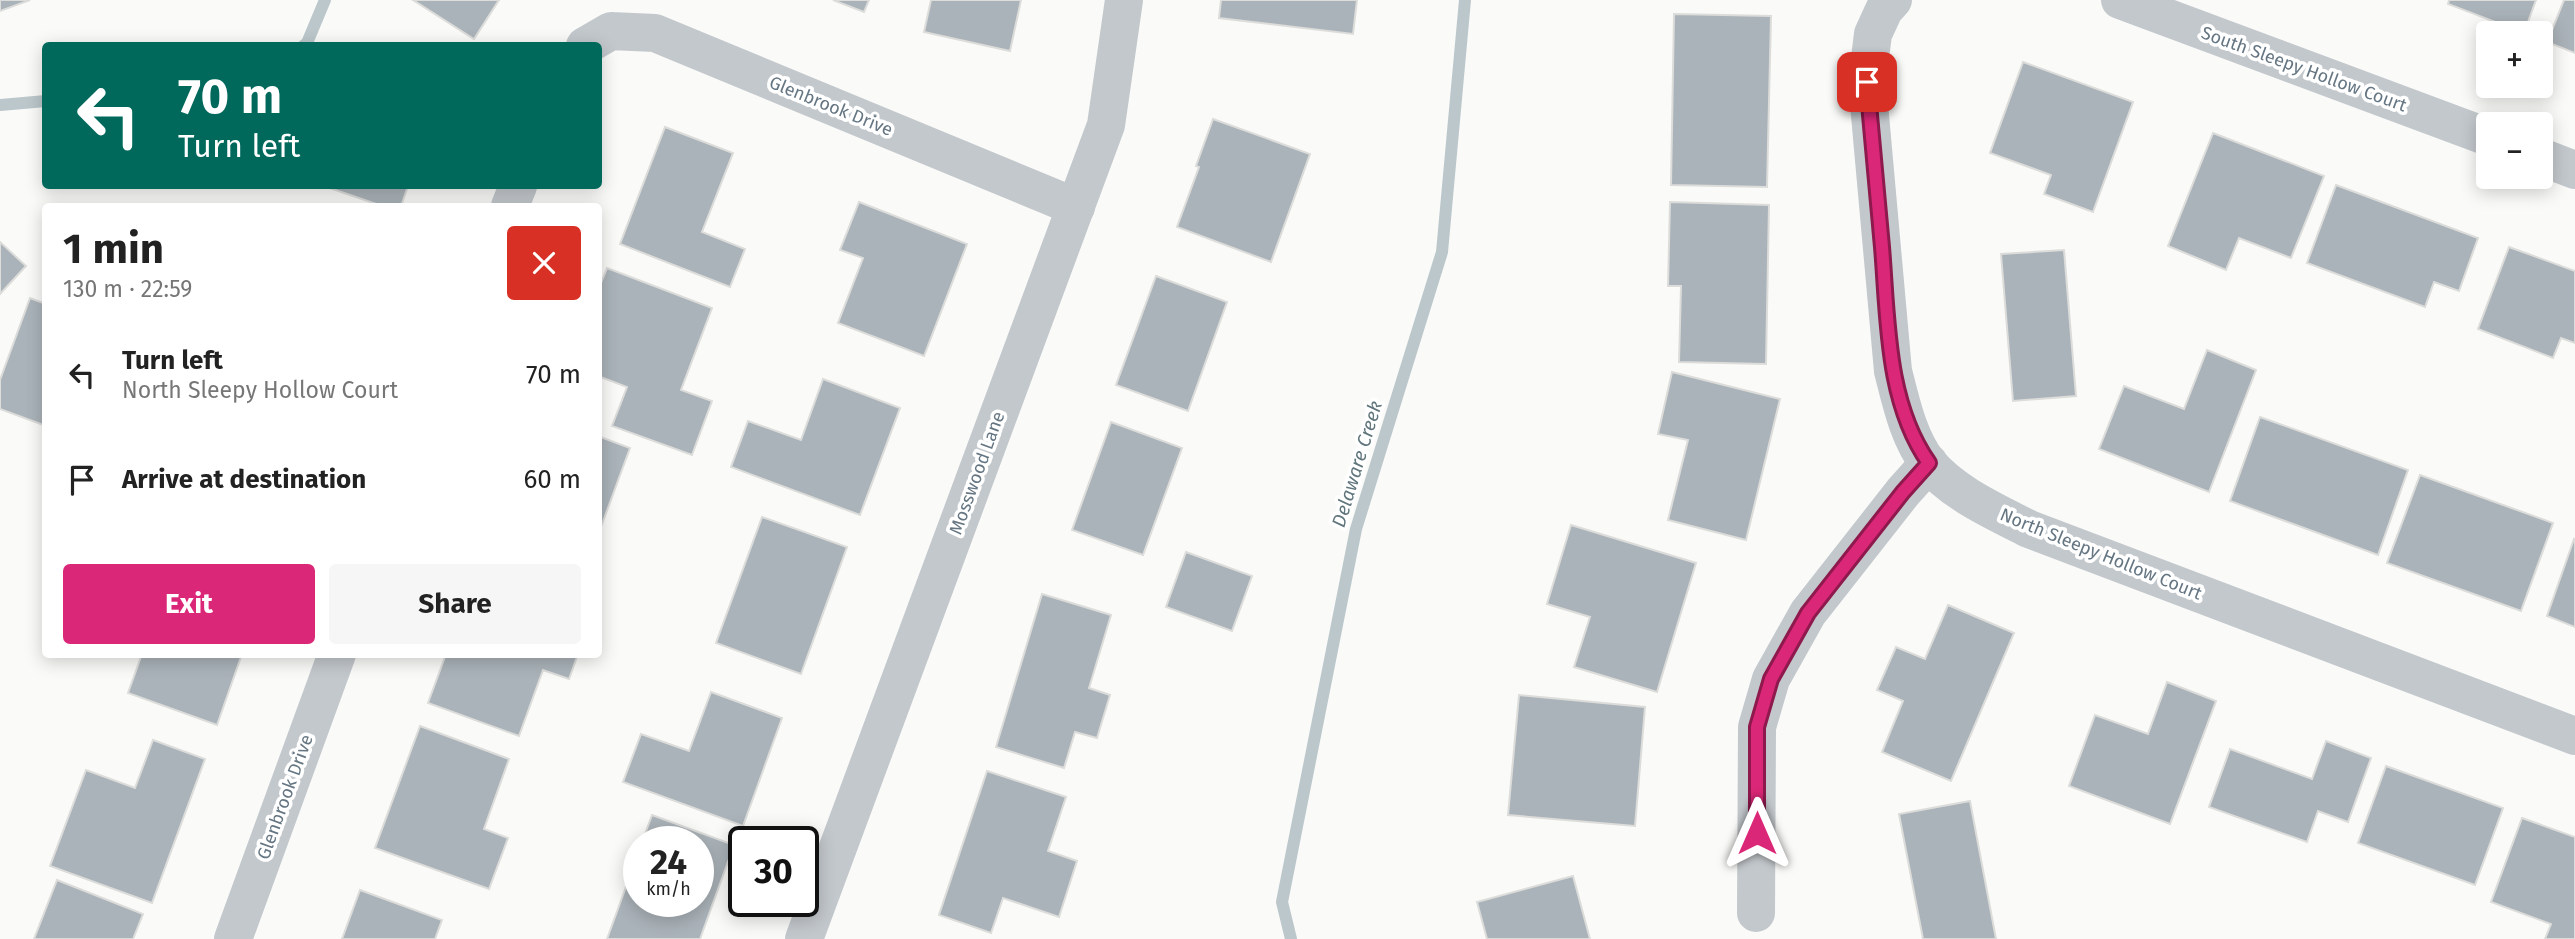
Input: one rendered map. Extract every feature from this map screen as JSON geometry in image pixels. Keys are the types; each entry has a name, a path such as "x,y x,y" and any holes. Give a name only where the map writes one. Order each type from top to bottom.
{"street":[{"name":"Mosswood Lane","path":"804,939 1106,125 1124,0"},
{"name":"North Sleepy Hollow Court","path":"1893,0 1884,10 1873,34 1867,82 1893,371 1906,419 1915,441 1929,463 1960,490 2029,529 2575,736"},
{"name":"South Sleepy Hollow Court","path":"2120,0 2476,133"},
{"name":"Glenbrook Drive","path":"592,42 611,31 655,33 1076,207"},
{"path":"2553,162 2575,170"},
{"path":"1756,913 1757,727 1771,679 1808,613 1929,463"},
{"name":"Glenbrook Drive","path":"233,939 336,658"}],"building":[{"path":"0,0 30,0 0,11"},
{"path":"413,0 499,0 474,39"},
{"path":"833,0 869,0 864,12"},
{"path":"931,0 1021,0 1010,51 924,32"},
{"path":"1221,0 1357,0 1353,34 1219,18"},
{"path":"2449,0 2536,0 2528,21 2493,21 2448,4"},
{"path":"2564,0 2575,0 2575,53 2553,44 2553,27"},
{"path":"1674,14 1771,16 1767,187 1671,185"},
{"path":"2023,62 2133,102 2093,212 2044,194 2051,175 1990,153"},
{"path":"1213,119 1310,154 1271,262 1177,227"},
{"path":"665,127 733,153 702,232 745,249 730,287 620,244"},
{"path":"2213,133 2324,176 2291,258 2239,238 2226,270 2168,246"},
{"path":"2336,185 2478,238 2459,291 2434,282 2425,307 2307,263"},
{"path":"333,189 407,189 402,203 373,203"},
{"path":"859,202 967,244 924,356 838,323 863,258 840,250"},
{"path":"1670,202 1769,205 1766,364 1679,362 1681,286 1668,286"},
{"path":"0,242 26,266 0,294"},
{"path":"2509,247 2575,271 2575,343 2561,338 2553,358 2478,329"},
{"path":"2064,250 2076,396 2013,401 2001,254"},
{"path":"607,268 712,308 681,390 712,401 692,455 612,426 627,387 602,378 602,280"},
{"path":"1156,276 1227,302 1188,411 1116,385"},
{"path":"30,298 42,302 42,425 0,409 0,380"},
{"path":"2207,350 2256,370 2209,492 2099,449 2124,386 2184,409"},
{"path":"1672,372 1780,399 1746,540 1668,520 1688,440 1658,434"},
{"path":"823,379 900,408 860,515 731,467 748,421 801,440"},
{"path":"2260,417 2408,470 2378,555 2230,501"},
{"path":"1111,422 1182,448 1143,555 1072,530"},
{"path":"602,438 630,448 602,524"},
{"path":"2420,475 2553,523 2521,611 2387,563"},
{"path":"762,517 847,547 801,674 716,643"},
{"path":"1571,525 1696,563 1657,692 1574,667 1590,617 1547,604"},
{"path":"2575,540 2575,627 2547,616"},
{"path":"1186,552 1252,576 1232,631 1166,607"},
{"path":"1042,594 1111,615 1089,688 1110,695 1097,738 1075,732 1064,768 996,747"},
{"path":"1948,605 2014,633 1951,781 1882,752 1903,701 1877,690 1896,647 1925,659"},
{"path":"141,658 241,658 217,725 128,693"},
{"path":"445,658 577,658 569,679 543,670 519,736 428,703"},
{"path":"2167,682 2216,701 2170,824 2069,786 2095,715 2148,734"},
{"path":"711,692 782,718 743,826 623,782 641,734 689,751"},
{"path":"1519,695 1645,707 1635,826 1508,815"},
{"path":"420,726 509,759 484,829 508,838 489,889 375,848"},
{"path":"153,740 205,759 152,903 50,866 86,770 135,788"},
{"path":"2326,741 2371,758 2348,822 2318,811 2307,842 2209,807 2230,749 2312,779"},
{"path":"2386,766 2503,808 2475,885 2358,843"},
{"path":"987,771 1066,797 1048,851 1077,861 1059,917 1003,898 991,933 939,915"},
{"path":"1970,801 1996,939 1923,939 1899,814"},
{"path":"652,815 682,826 648,826"},
{"path":"2522,818 2575,837 2575,939 2545,939 2551,924 2491,902"},
{"path":"714,838 728,843 728,862 714,900"},
{"path":"1573,876 1590,939 1487,939 1477,902"},
{"path":"57,880 143,914 133,939 34,939"},
{"path":"360,890 442,920 435,939 342,939"},
{"path":"623,895 623,917 708,917 700,939 607,939"}],"waterway":[{"path":"307,42 325,0"},
{"name":"Delaware Creek","path":"1291,939 1282,902 1356,529 1442,252 1465,0"},
{"path":"0,105 42,101"}],"route":[{"path":"1757,833 1757,727 1771,679 1808,613 1929,463 1915,441 1902,407 1893,371 1867,82"}]}
